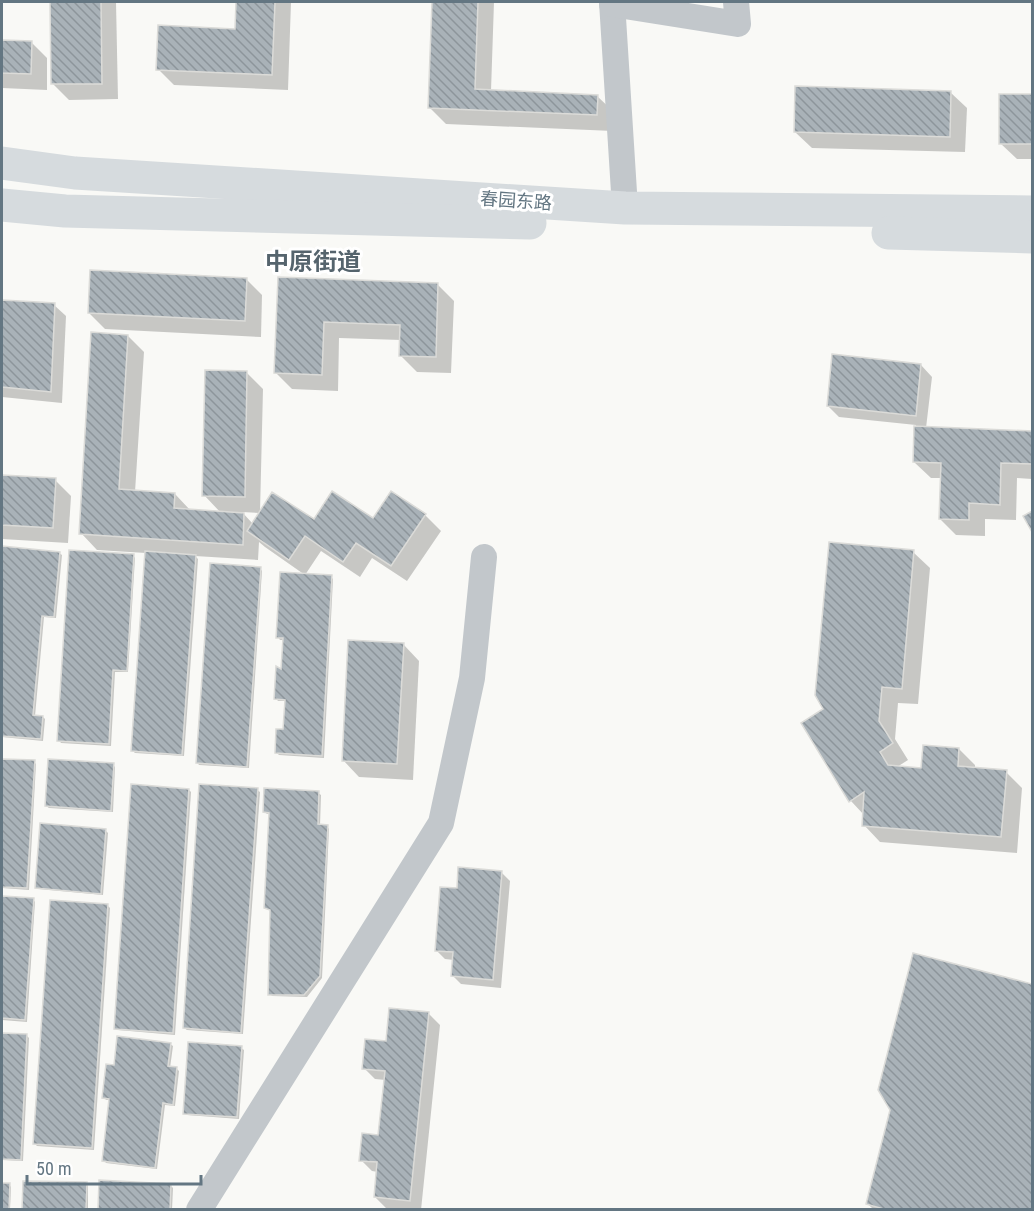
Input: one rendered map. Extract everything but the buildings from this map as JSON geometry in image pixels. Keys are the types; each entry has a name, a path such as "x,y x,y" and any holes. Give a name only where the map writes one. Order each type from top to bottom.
{"main road":[{"name":"春园东路","path":"2,163 75,173 625,208 1032,212"},
{"name":"春园东路","path":"2,204 65,211 1032,237"}],"street":[{"path":"625,208 612,3 738,24 736,2"},
{"path":"200,1209 441,823 472,678 484,557"}],"district":[{"name":"中原街道","path":"313,262"}]}
